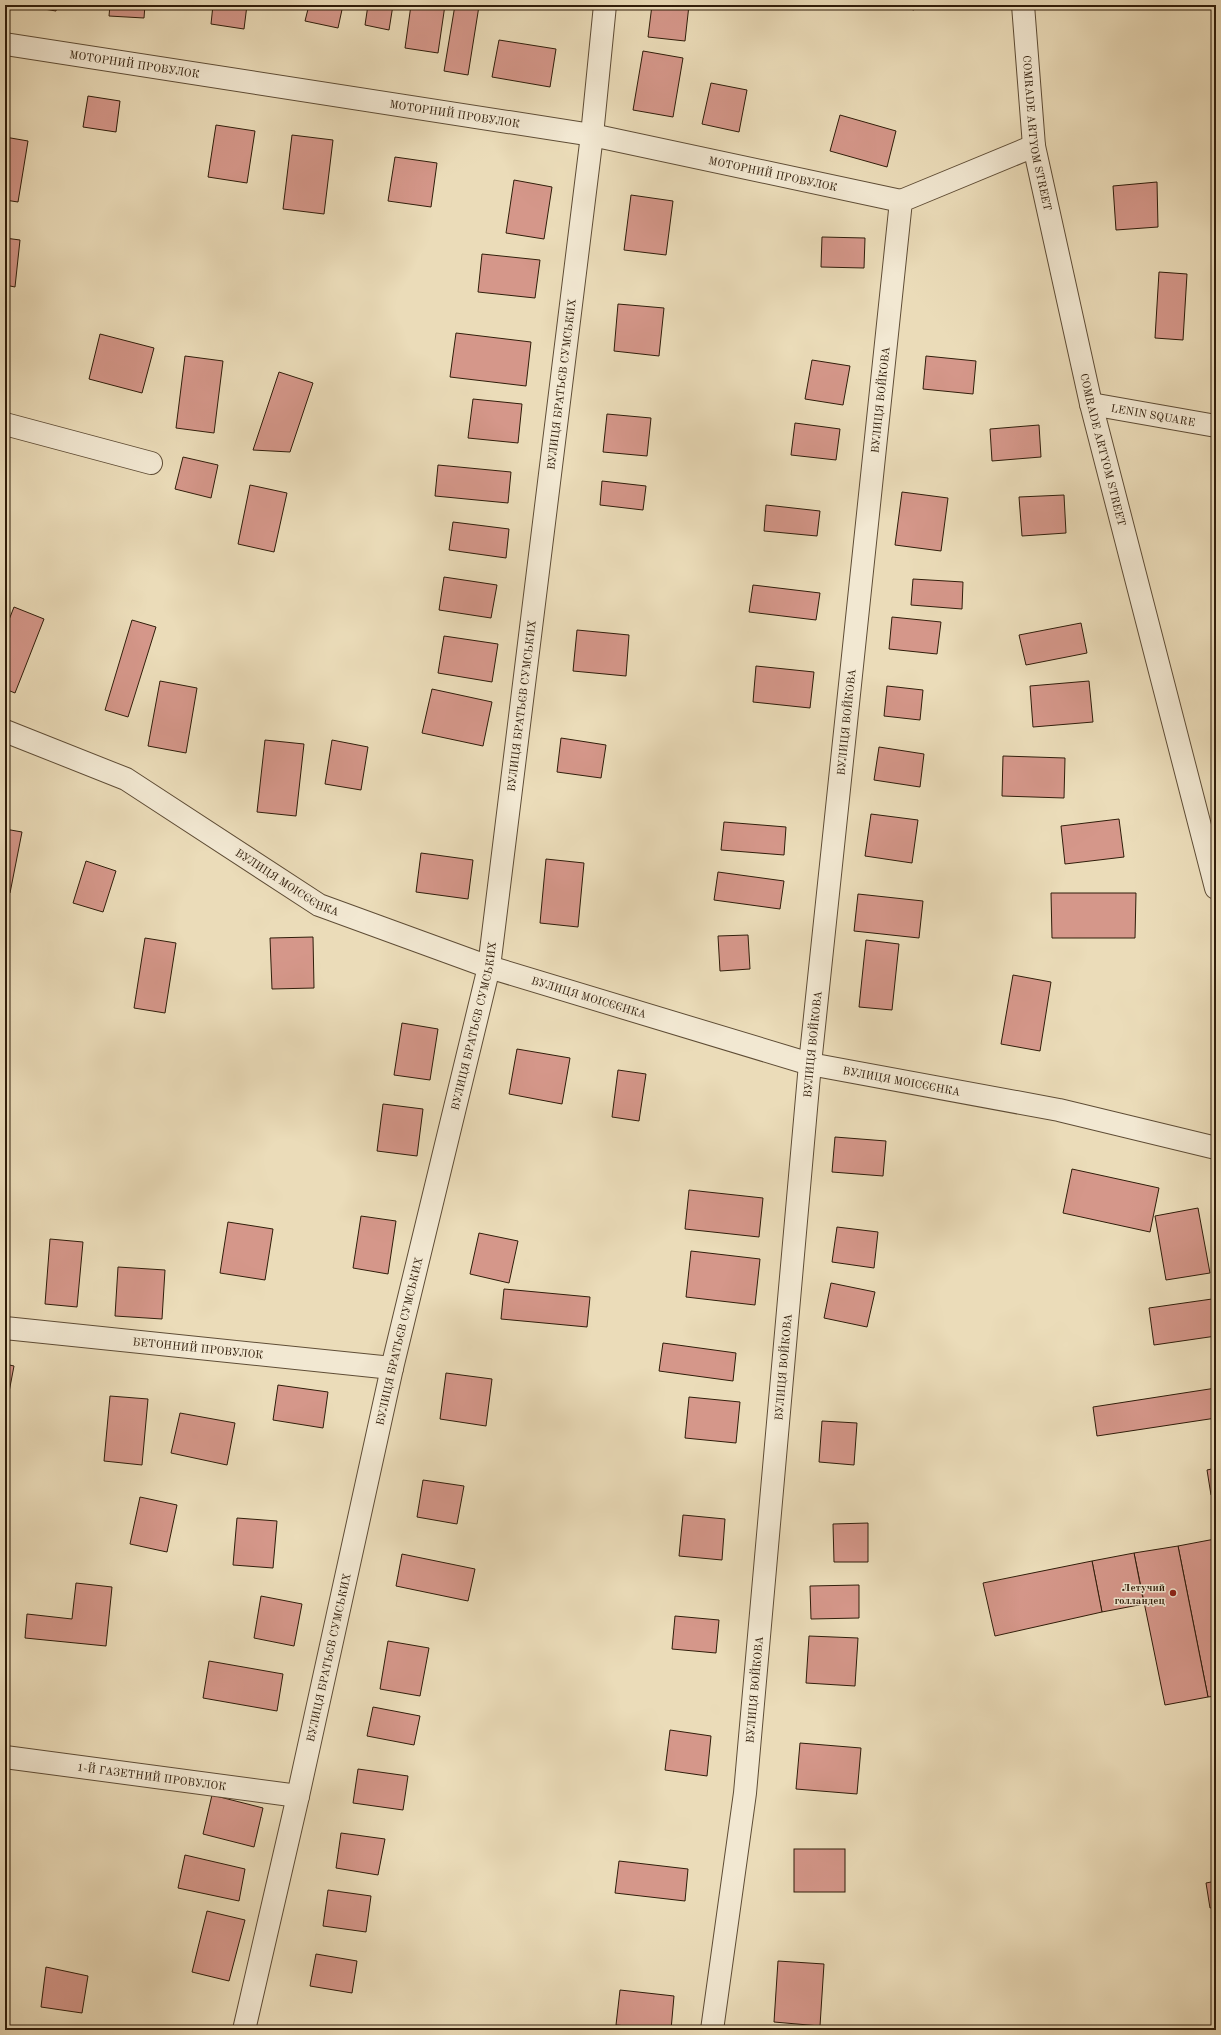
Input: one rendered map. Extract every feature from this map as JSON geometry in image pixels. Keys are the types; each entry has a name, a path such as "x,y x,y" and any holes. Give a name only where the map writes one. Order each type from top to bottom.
{"street":[{"name":"ВУЛИЦЯ БРАТЬЄВ СУМСЬКИХ","path":"244,2030 298,1796 392,1368 489,967 592,135 605,5"},
{"name":"COMRADE ARTYOM STREET","path":"1023,5 1034,146 1091,404 1216,888"},
{"name":"МОТОРНИЙ ПРОВУЛОК","path":"5,44 592,135 901,201"},
{"path":"901,201 1034,146"},
{"name":"ВУЛИЦЯ ВОЙКОВА","path":"712,2030 745,1793 810,1064 901,201"},
{"name":"LENIN SQUARE","path":"1091,404 1216,426"},
{"path":"5,424 151,463"},
{"name":"ВУЛИЦЯ МОІСЄЄНКА","path":"5,731 126,779 319,905 489,967 810,1064 1059,1110 1216,1148"},
{"name":"БЕТОННИЙ ПРОВУЛОК","path":"5,1328 392,1368"},
{"name":"1-Й ГАЗЕТНИЙ ПРОВУЛОК","path":"5,1757 298,1796"}],"building":[{"path":"20,5 57,5 56,11"},
{"path":"110,5 145,5 144,18 109,16"},
{"path":"213,5 247,5 244,29 211,24"},
{"path":"309,5 343,5 338,28 305,21"},
{"path":"368,5 393,5 389,30 365,25"},
{"path":"411,5 445,5 438,53 405,48"},
{"path":"455,5 479,6 468,75 444,71"},
{"path":"652,5 689,5 685,41 648,37"},
{"path":"893,5 915,5 914,10"},
{"path":"1101,5 1138,5 1137,9 1101,8"},
{"path":"499,40 556,49 550,87 492,77"},
{"path":"643,51 683,58 673,117 633,110"},
{"path":"711,83 747,90 739,132 702,124"},
{"path":"88,96 120,101 116,132 83,127"},
{"path":"840,115 896,131 887,167 830,151"},
{"path":"216,125 255,131 247,183 208,177"},
{"path":"292,135 333,140 324,214 283,209"},
{"path":"5,137 28,141 18,202 5,200"},
{"path":"395,157 437,163 431,207 388,201"},
{"path":"514,180 552,187 544,239 506,233"},
{"path":"1157,182 1158,227 1116,230 1113,186"},
{"path":"631,195 673,201 666,255 624,250"},
{"path":"822,237 865,238 864,268 821,267"},
{"path":"5,238 20,240 15,287 5,285"},
{"path":"482,254 540,260 535,298 478,292"},
{"path":"1159,272 1187,274 1183,340 1155,338"},
{"path":"618,304 664,308 659,356 614,351"},
{"path":"456,333 531,342 526,386 450,377"},
{"path":"100,334 154,348 142,393 89,379"},
{"path":"185,356 223,361 214,433 176,428"},
{"path":"926,356 976,361 973,394 923,389"},
{"path":"812,360 850,366 843,405 805,399"},
{"path":"279,372 313,383 290,452 253,450"},
{"path":"473,399 522,404 518,443 468,438"},
{"path":"607,414 651,418 647,456 603,452"},
{"path":"795,423 840,429 836,460 791,455"},
{"path":"1039,425 1041,457 992,461 990,429"},
{"path":"183,457 218,465 211,498 175,489"},
{"path":"438,465 511,472 508,503 435,496"},
{"path":"602,481 646,486 643,510 600,505"},
{"path":"250,485 287,493 274,552 238,544"},
{"path":"902,492 948,498 941,551 895,545"},
{"path":"1064,495 1066,533 1022,536 1019,497"},
{"path":"766,505 820,511 817,536 764,531"},
{"path":"453,522 509,529 506,558 449,550"},
{"path":"444,577 497,585 491,618 439,610"},
{"path":"913,579 963,582 962,609 911,605"},
{"path":"753,585 820,593 816,620 749,612"},
{"path":"14,607 44,619 15,693 5,689 5,630"},
{"path":"892,617 941,622 937,654 889,649"},
{"path":"132,620 156,627 128,717 105,710"},
{"path":"1081,623 1087,653 1026,665 1019,635"},
{"path":"577,630 629,635 626,676 573,671"},
{"path":"444,636 498,644 492,682 438,673"},
{"path":"756,666 814,672 810,708 753,702"},
{"path":"160,681 197,688 186,753 148,746"},
{"path":"1089,681 1093,722 1033,727 1030,686"},
{"path":"887,686 923,690 920,720 884,716"},
{"path":"432,689 492,702 483,746 422,733"},
{"path":"561,738 606,745 601,778 557,772"},
{"path":"265,740 304,744 296,816 257,812"},
{"path":"332,740 368,747 361,790 325,784"},
{"path":"879,747 924,754 920,787 874,780"},
{"path":"1003,756 1065,758 1064,798 1002,796"},
{"path":"871,814 918,820 912,863 865,856"},
{"path":"1119,819 1124,857 1065,864 1061,826"},
{"path":"724,822 786,827 784,855 721,850"},
{"path":"5,829 22,832 10,893 5,892"},
{"path":"421,853 473,860 468,899 416,892"},
{"path":"546,859 584,863 578,927 540,923"},
{"path":"86,861 116,871 103,912 73,903"},
{"path":"718,872 784,881 780,909 714,900"},
{"path":"1051,893 1136,893 1135,938 1052,938"},
{"path":"858,894 923,901 919,938 854,931"},
{"path":"748,935 750,969 720,971 718,936"},
{"path":"313,937 314,988 272,989 270,938"},
{"path":"145,938 176,943 165,1013 134,1008"},
{"path":"866,940 899,944 892,1010 859,1007"},
{"path":"1013,975 1051,982 1040,1051 1001,1044"},
{"path":"402,1023 438,1029 430,1080 394,1075"},
{"path":"517,1049 570,1058 562,1104 509,1094"},
{"path":"618,1070 646,1074 639,1121 612,1117"},
{"path":"383,1104 423,1109 417,1156 377,1151"},
{"path":"835,1137 886,1141 883,1176 832,1172"},
{"path":"1072,1169 1159,1188 1150,1232 1063,1213"},
{"path":"689,1190 763,1198 759,1237 685,1229"},
{"path":"1198,1208 1210,1273 1166,1280 1155,1216"},
{"path":"361,1216 396,1221 388,1274 353,1268"},
{"path":"228,1222 273,1229 265,1280 220,1273"},
{"path":"837,1227 878,1232 874,1268 832,1262"},
{"path":"479,1233 518,1241 509,1283 470,1274"},
{"path":"50,1239 83,1242 77,1307 45,1304"},
{"path":"5,1246 9,1246 7,1298 5,1298"},
{"path":"691,1251 760,1259 755,1305 686,1297"},
{"path":"118,1267 165,1270 162,1319 115,1316"},
{"path":"831,1283 875,1292 867,1327 824,1318"},
{"path":"504,1289 590,1297 587,1327 501,1319"},
{"path":"1212,1299 1216,1336 1154,1345 1149,1308"},
{"path":"663,1343 736,1353 733,1381 659,1371"},
{"path":"5,1364 14,1366 5,1413"},
{"path":"446,1373 492,1379 486,1426 440,1419"},
{"path":"278,1385 328,1392 323,1428 273,1420"},
{"path":"1216,1388 1216,1418 1097,1436 1093,1407"},
{"path":"110,1396 148,1399 142,1465 104,1461"},
{"path":"689,1397 740,1402 736,1443 685,1438"},
{"path":"180,1413 235,1423 227,1465 171,1453"},
{"path":"822,1421 857,1423 854,1465 819,1462"},
{"path":"1216,1468 1216,1495 1211,1495 1207,1470"},
{"path":"423,1480 464,1486 457,1524 417,1517"},
{"path":"140,1497 177,1505 167,1552 130,1544"},
{"path":"683,1515 725,1519 722,1560 679,1556"},
{"path":"237,1518 277,1521 273,1568 233,1565"},
{"path":"868,1523 868,1562 834,1562 833,1524"},
{"path":"1215,1539 1216,1696 1208,1697 1178,1546"},
{"path":"1178,1546 1208,1697 1165,1705 1134,1553"},
{"path":"1134,1553 1144,1604 1102,1612 1092,1561"},
{"path":"402,1554 475,1569 468,1601 396,1586"},
{"path":"1092,1561 1102,1612 995,1636 983,1583"},
{"path":"76,1583 112,1587 106,1646 25,1638 27,1614 72,1619"},
{"path":"859,1585 859,1618 811,1619 810,1586"},
{"path":"261,1596 302,1604 294,1646 254,1638"},
{"path":"675,1616 719,1620 716,1653 672,1649"},
{"path":"809,1636 858,1638 855,1686 806,1683"},
{"path":"388,1641 429,1648 420,1696 380,1689"},
{"path":"209,1661 283,1674 277,1711 203,1698"},
{"path":"373,1707 420,1716 414,1745 367,1736"},
{"path":"670,1730 711,1736 707,1776 665,1770"},
{"path":"800,1743 861,1748 857,1794 796,1789"},
{"path":"358,1769 408,1776 403,1810 353,1803"},
{"path":"212,1795 263,1808 254,1847 203,1834"},
{"path":"341,1833 385,1839 378,1875 336,1868"},
{"path":"794,1849 845,1849 845,1892 794,1892"},
{"path":"185,1855 245,1869 239,1901 178,1888"},
{"path":"619,1861 688,1869 685,1901 615,1893"},
{"path":"1216,1881 1216,1907 1210,1908 1206,1883"},
{"path":"328,1890 371,1896 366,1932 323,1926"},
{"path":"207,1911 245,1920 229,1981 192,1972"},
{"path":"316,1954 357,1961 352,1993 310,1986"},
{"path":"778,1961 824,1964 820,2026 774,2022"},
{"path":"46,1967 88,1976 82,2013 41,2007"},
{"path":"620,1990 674,1996 671,2030 616,2025"}],"place":[{"name":"Летучий голландец","path":"1173,1593"}]}
